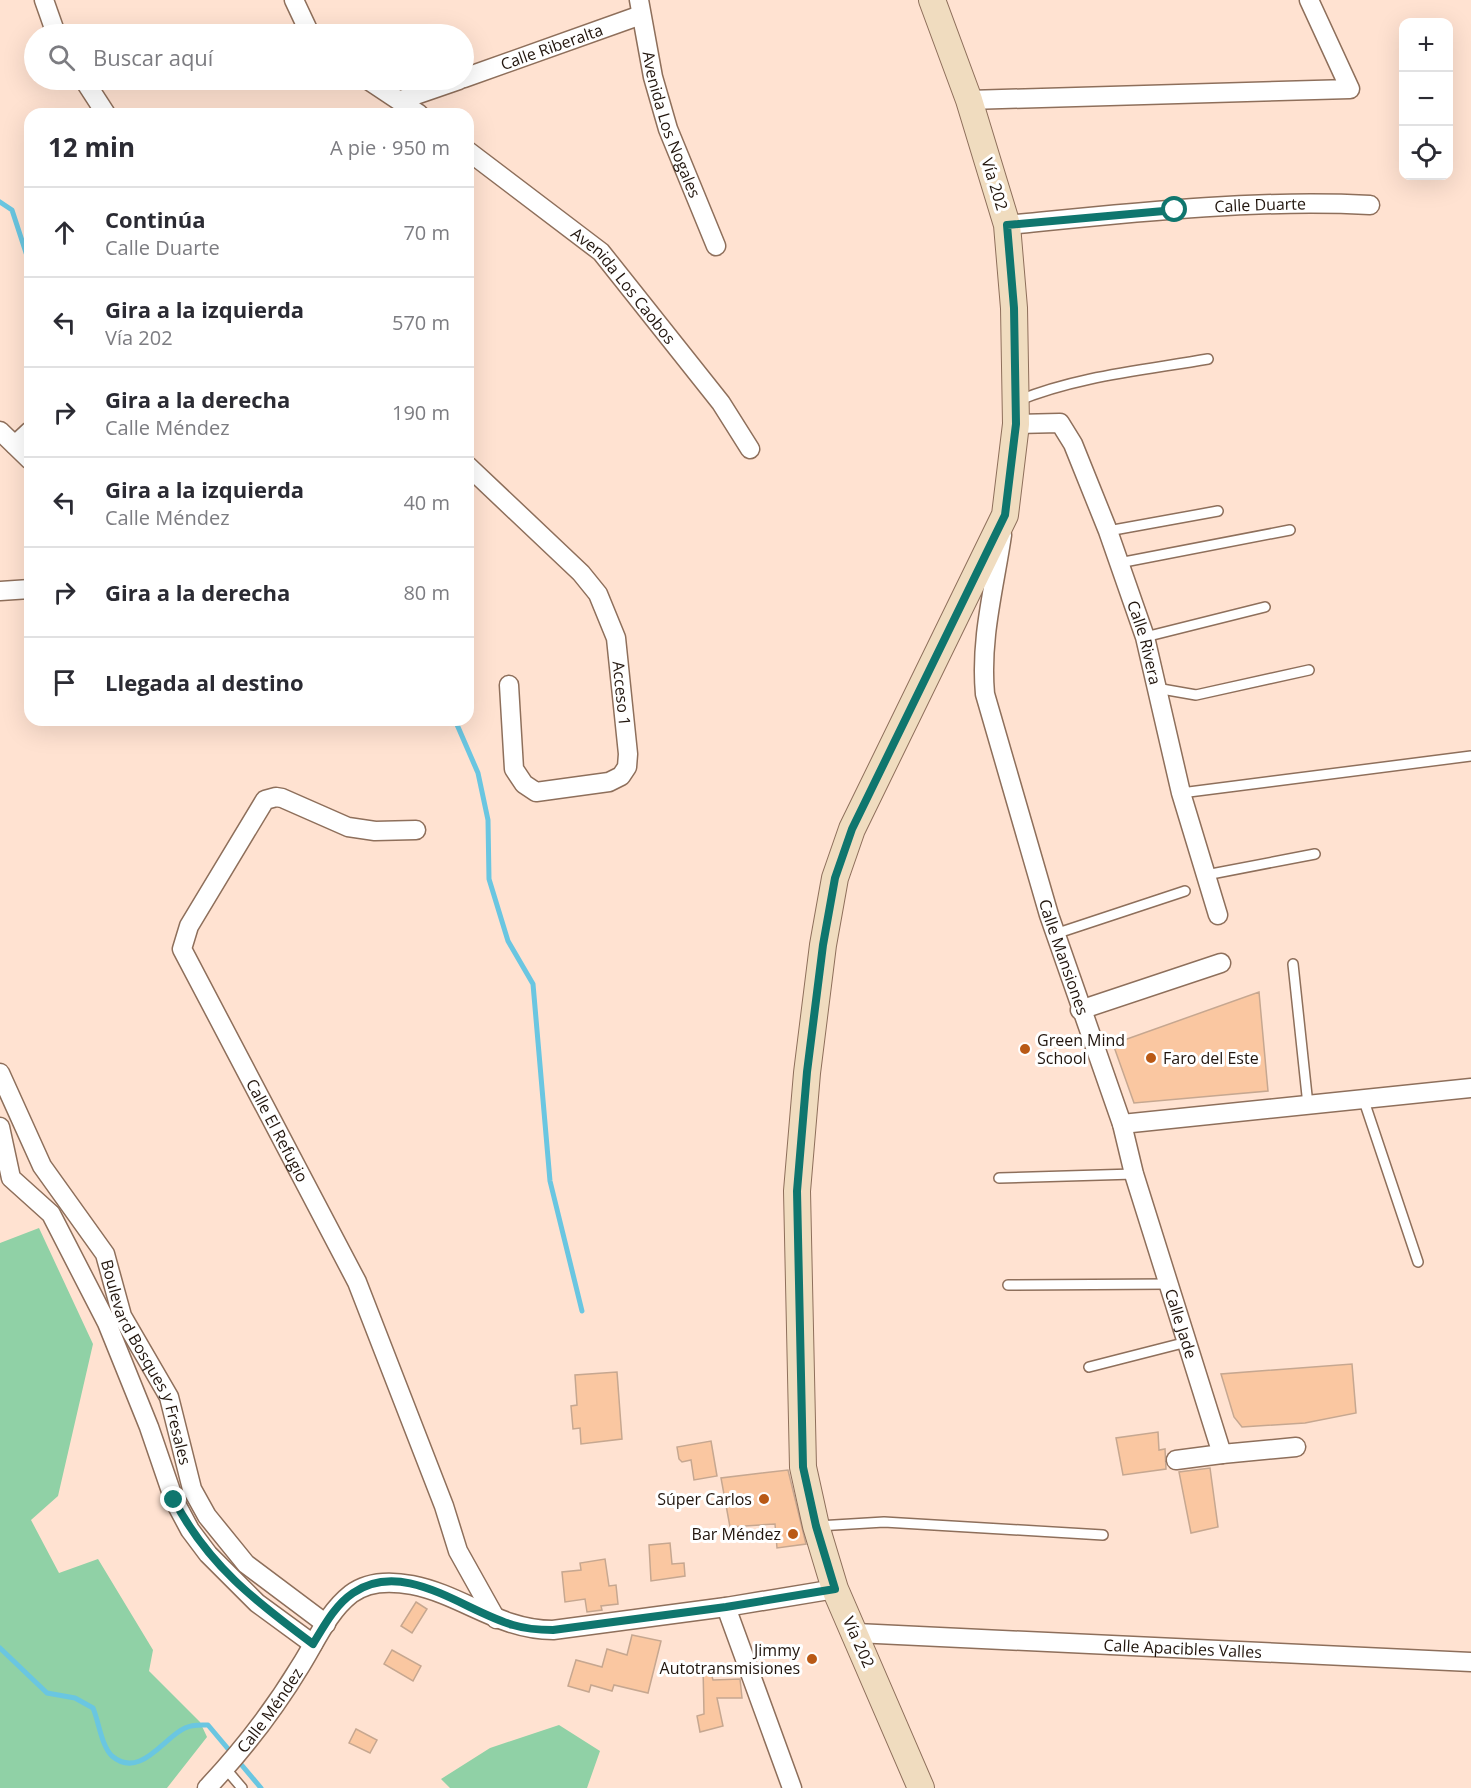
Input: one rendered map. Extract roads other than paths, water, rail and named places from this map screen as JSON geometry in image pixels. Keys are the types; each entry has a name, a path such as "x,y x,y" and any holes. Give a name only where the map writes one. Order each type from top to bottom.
{"main road":[{"name":"Vía 202","path":"921,1788 856,1633 835,1589 816,1526 803,1467 797,1191 808,1061 835,878 852,829 1005,515 1016,413 1014,308 1007,225 969,100 932,0"}],"street":[{"path":"44,0 52,24"},
{"path":"294,0 305,24"},
{"path":"969,100 1350,89 1309,0"},
{"name":"Calle Riberalta","path":"474,74 640,8"},
{"name":"Avenida Los Nogales","path":"640,8 653,78 668,129 716,246"},
{"path":"90,90 102,108"},
{"path":"384,90 411,108"},
{"name":"Calle Riberalta","path":"401,100 430,90"},
{"name":"Avenida Los Caobos","path":"474,156 600,252 721,403 750,449"},
{"name":"Calle Duarte","path":"1007,225 1175,210 1304,202 1370,205"},
{"name":"Calle Rivera","path":"1016,413 1060,423 1073,444 1145,637 1181,793 1218,915"},
{"path":"0,430 24,454"},
{"path":"15,445 24,437"},
{"name":"Acceso 1","path":"474,471 581,573 598,594 608,613 616,638 628,754 627,767 621,776 609,782 536,792 524,784 513,769 509,685"},
{"name":"Calle Mansiones","path":"1005,515 988,603 982,665 985,694 1055,934 1122,1124"},
{"path":"0,591 24,589"},
{"name":"Calle El Refugio","path":"416,830 361,830 348,827 276,796 265,800 189,926 182,949 357,1282 444,1506 458,1551 496,1619"},
{"path":"1080,1010 1221,963"},
{"name":"Boulevard Bosques y Fresales","path":"0,1073 42,1166 105,1254 122,1316 169,1397 192,1489 207,1516 246,1564 326,1624"},
{"path":"1122,1124 1364,1101 1471,1088"},
{"name":"Calle Jade","path":"1122,1124 1134,1174 1222,1454"},
{"name":"Boulevard Bosques y Fresales","path":"0,1127 10,1178 51,1214 107,1323 149,1427 174,1500 190,1530 208,1554 257,1603 313,1644"},
{"path":"1176,1460 1296,1447"},
{"name":"Calle Méndez","path":"207,1788 275,1704 326,1624 351,1594 376,1583 394,1582 436,1591 496,1619 531,1630 553,1630 726,1607 835,1589"},
{"path":"726,1607 792,1788"},
{"name":"Calle Apacibles Valles","path":"856,1633 1471,1662"}],"lane":[{"path":"1016,413 1040,391 1208,359"},
{"path":"1107,531 1218,511"},
{"path":"1119,563 1290,530"},
{"path":"1145,637 1265,607"},
{"path":"1156,688 1196,695 1309,670"},
{"path":"1181,793 1471,756"},
{"path":"1206,875 1315,854"},
{"path":"1055,934 1185,891"},
{"path":"1293,964 1308,1105"},
{"path":"1364,1101 1418,1262"},
{"path":"999,1178 1134,1174"},
{"path":"1008,1285 1168,1284"},
{"path":"1089,1367 1187,1342"},
{"path":"816,1526 884,1522 1103,1534"},
{"path":"225,1768 242,1788"}],"waterway":[{"path":"0,202 12,210 24,247"},
{"path":"458,726 478,773 488,820 489,879 508,941 533,984 550,1181 582,1311"},
{"path":"0,1648 47,1693 75,1698 93,1708 105,1746 112,1756 122,1762 132,1763 142,1760 185,1728 194,1725 208,1725 261,1788"}],"place":[{"name":"Green Mind School","path":"1025,1049"},
{"name":"Faro del Este","path":"1151,1058"},
{"name":"Súper Carlos","path":"764,1499"},
{"name":"Bar Méndez","path":"793,1534"},
{"name":"Jimmy Autotransmisiones","path":"812,1659"}]}
